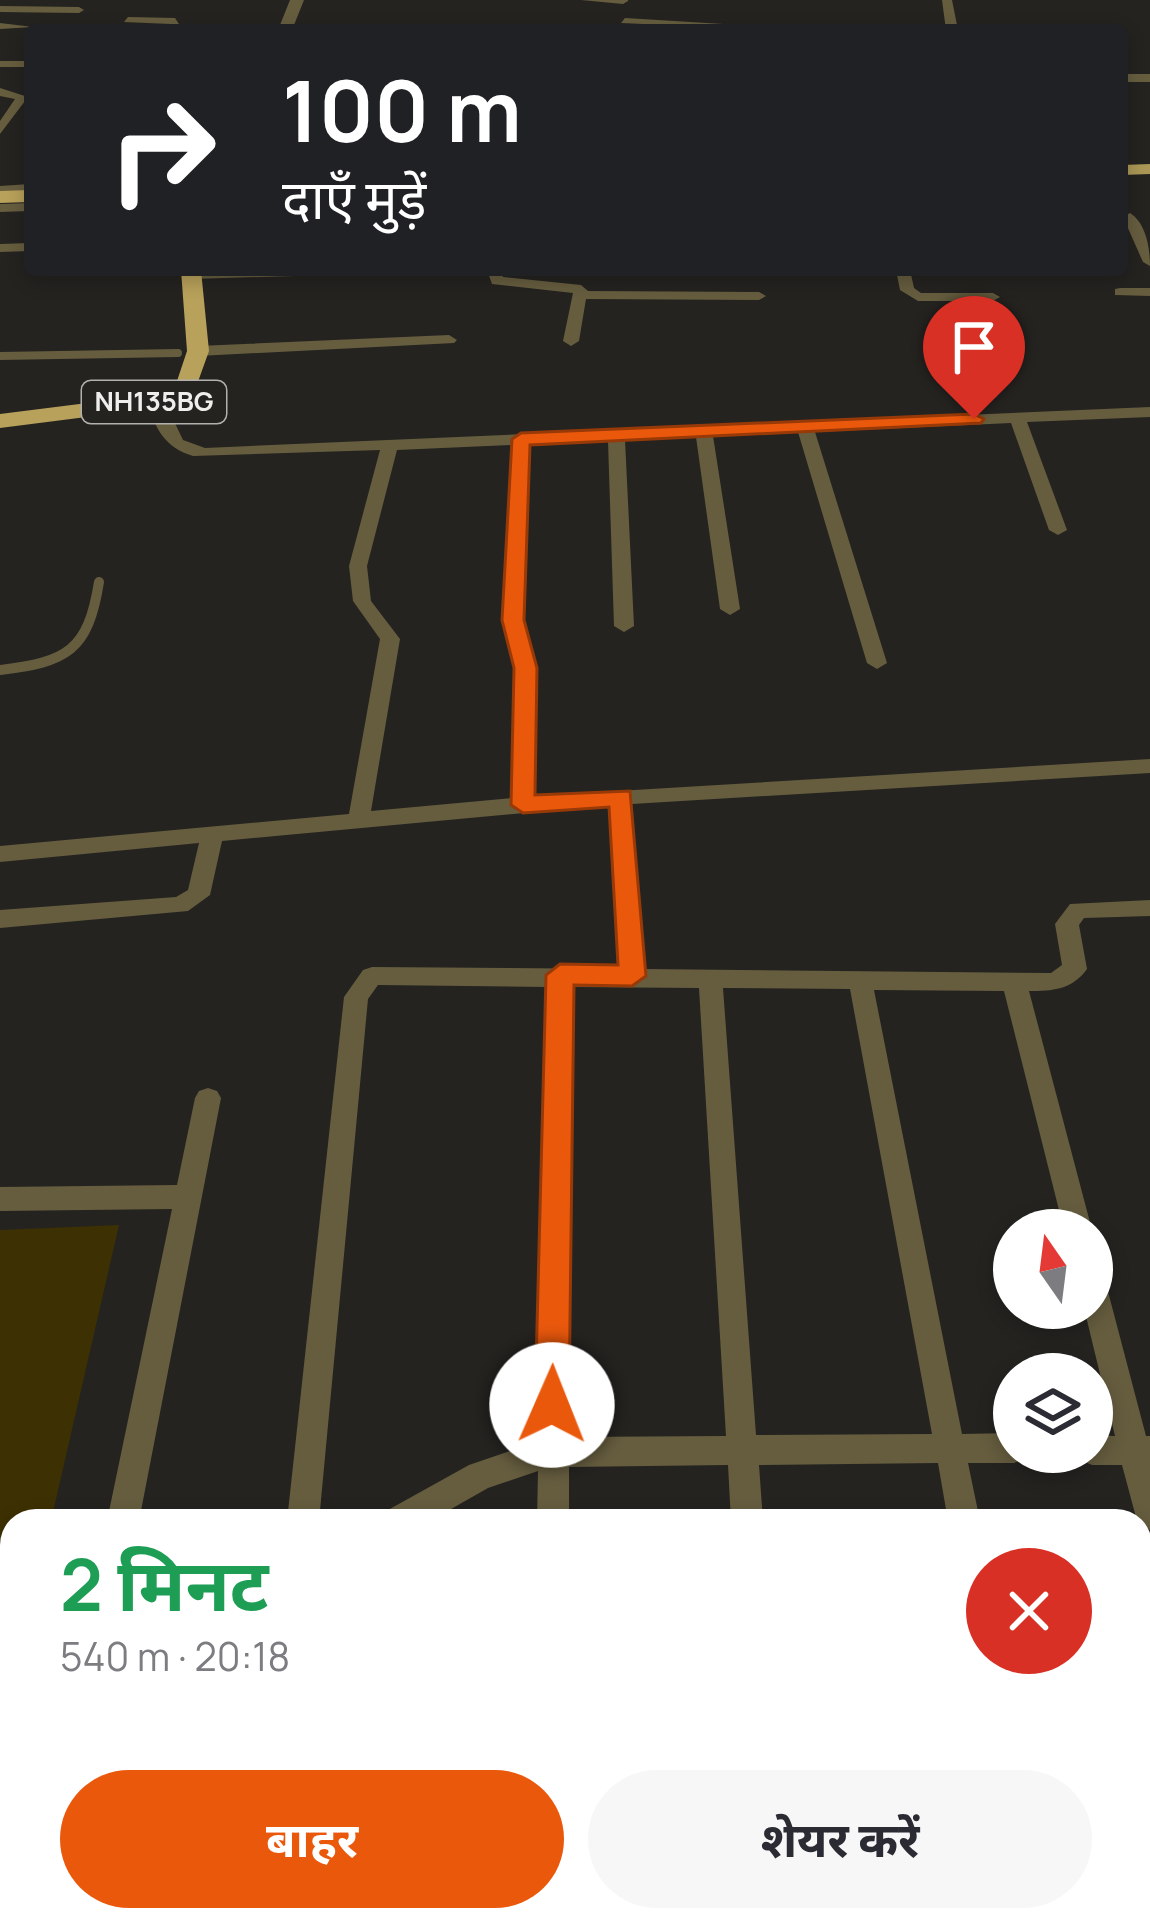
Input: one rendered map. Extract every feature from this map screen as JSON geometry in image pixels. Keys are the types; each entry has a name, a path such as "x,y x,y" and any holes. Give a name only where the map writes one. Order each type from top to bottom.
{"highway":[{"name":"NH135BG","path":"0,421 157,401 187,385 186,276"},
{"name":"NH135BG","path":"0,411 152,390 172,376 188,352"}],"street":[{"path":"586,0 623,0"},
{"path":"0,9 54,5 79,10"},
{"path":"128,20 176,24"},
{"path":"0,92 22,98 0,130"},
{"path":"1130,217 1150,262"},
{"path":"496,276 497,281 574,286 583,295 759,296"},
{"path":"904,276 907,290 918,297 994,297"},
{"path":"1120,292 1150,292"},
{"path":"571,341 583,295"},
{"path":"188,352 449,340"},
{"path":"157,401 170,440 182,451 1150,412"},
{"path":"1017,417 1058,530"},
{"path":"805,427 877,663"},
{"path":"704,431 730,609"},
{"path":"616,435 624,626"},
{"path":"521,439 513,620 526,668 523,805"},
{"path":"359,820 390,640 362,601 358,566 391,445"},
{"path":"0,854 621,797 1150,766"},
{"path":"621,797 632,976"},
{"path":"0,919 180,905 198,896 212,834"},
{"path":"304,1509 360,985 386,972 1055,982 1076,969 1067,924 1078,910 1150,908"},
{"path":"553,1509 560,975"},
{"path":"710,977 746,1509"},
{"path":"860,979 962,1509"},
{"path":"1015,981 1073,1209"},
{"path":"124,1509 208,1098"},
{"path":"0,1199 186,1197"},
{"path":"1105,1329 1142,1451 1149,1509"},
{"path":"421,1509 480,1476 551,1452 993,1448"}],"lane":[{"path":"0,356 188,352"},
{"path":"0,670 64,658 83,645 93,626 99,582"}],"shaded area":[{"path":"119,1225 54,1509 0,1509 0,1230"}],"route":[{"path":"552,1405 560,975 632,976 621,797 523,805 526,668 513,620 521,439 974,419"}]}
